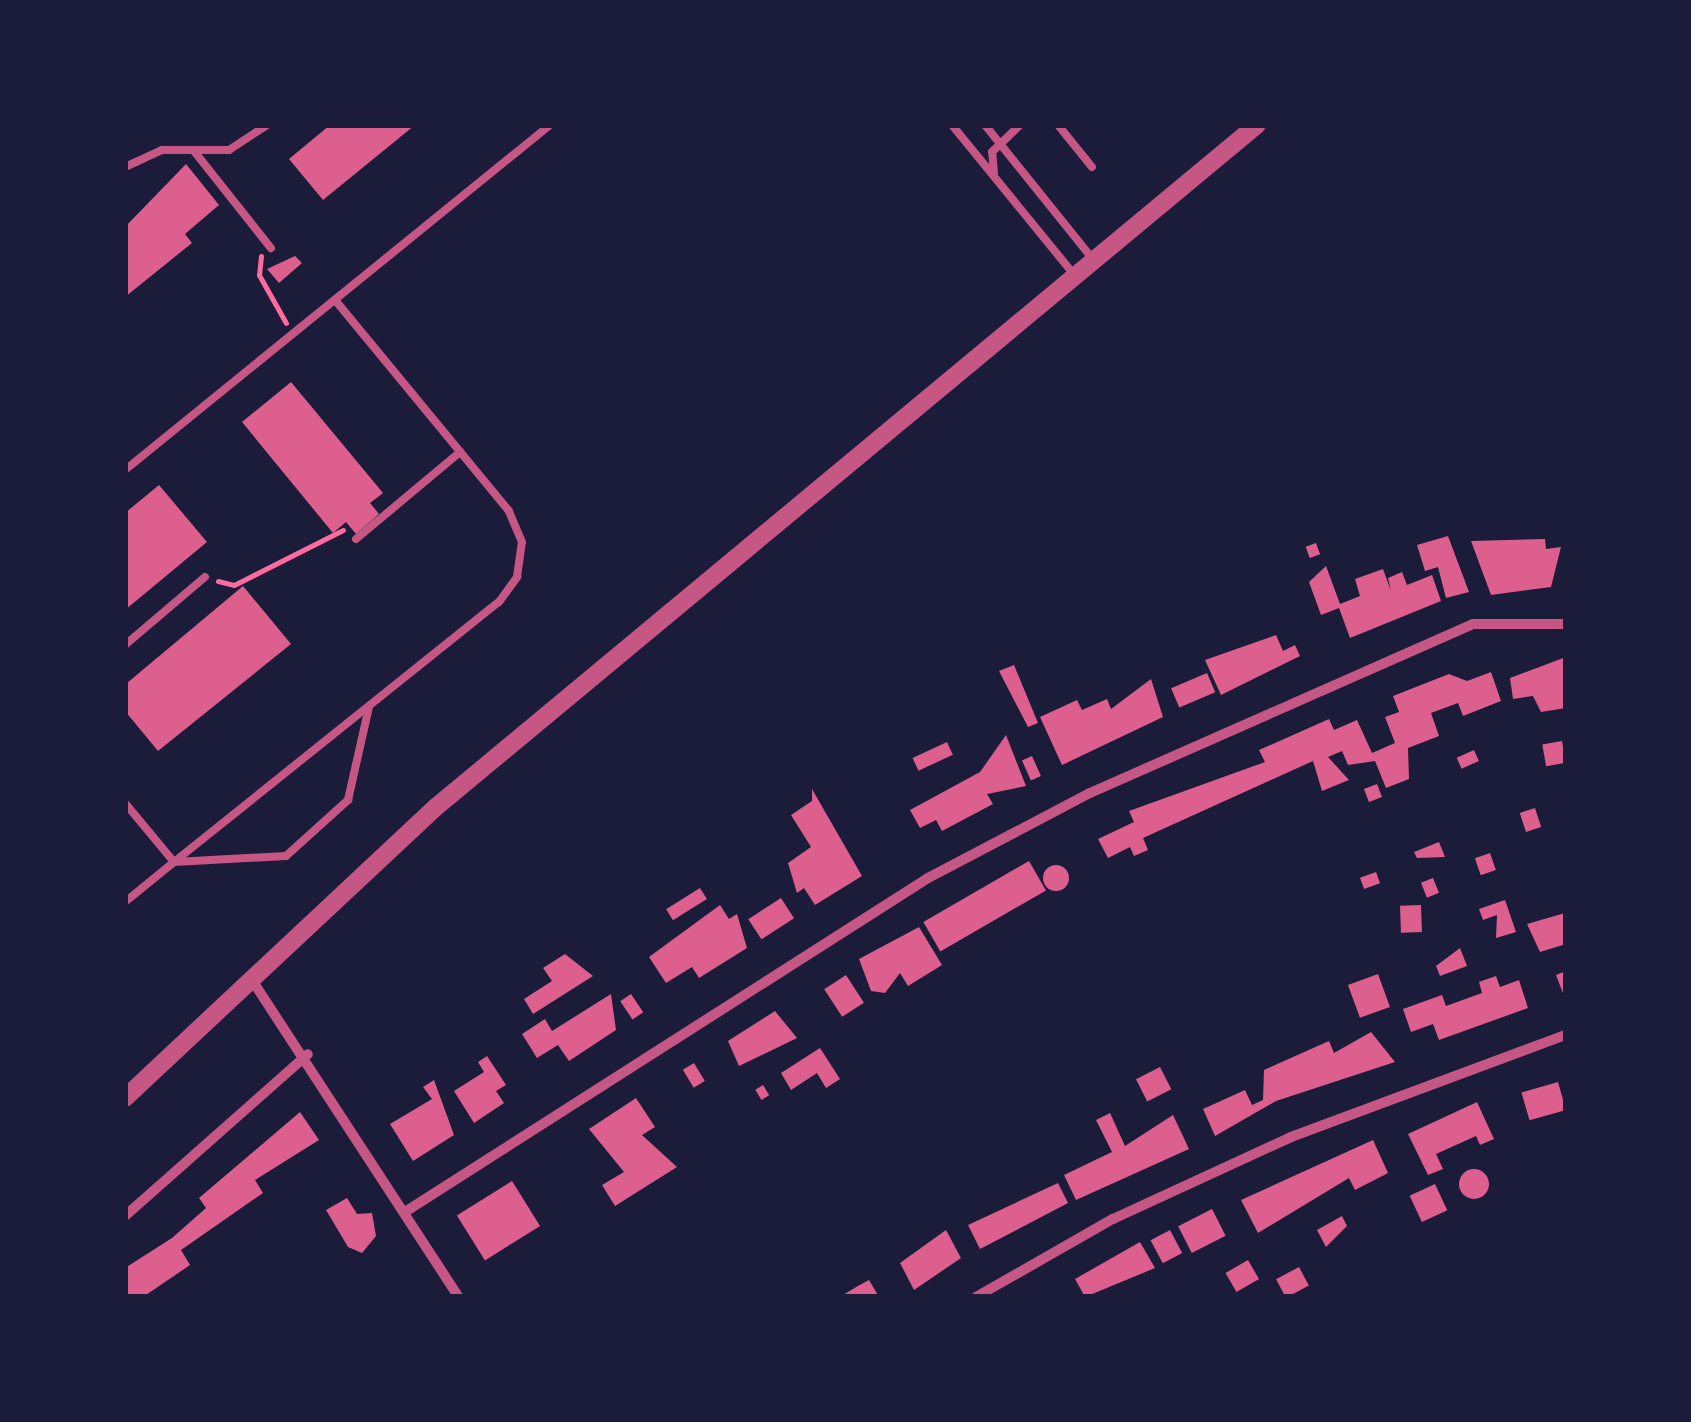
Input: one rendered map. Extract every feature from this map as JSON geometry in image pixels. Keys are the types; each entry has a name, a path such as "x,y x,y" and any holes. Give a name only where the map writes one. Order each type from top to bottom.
{"street":[{"path":"125,1098 250,976 622,647 1072,272 1257,125"},
{"path":"408,1210 928,878 1090,793 1474,624 1566,624"},
{"path":"250,976 308,1054 459,1297"},
{"path":"976,1297 1113,1219 1291,1138 1566,1035"},
{"path":"125,1216 308,1054"}],"lane":[{"path":"125,168 152,152 238,147 267,125"},
{"path":"125,470 550,125"},
{"path":"952,125 1072,272"},
{"path":"984,125 1091,257"},
{"path":"996,177 999,142 1020,125"},
{"path":"1058,125 1092,167"},
{"path":"194,151 272,248"},
{"path":"125,902 499,602 517,577 522,542 510,511 335,300"},
{"path":"356,539 460,452"},
{"path":"125,645 205,577"},
{"path":"174,862 286,856 348,800 369,706"},
{"path":"125,802 174,862"}],"path":[{"path":"264,238 259,276 293,335"},
{"path":"205,577 234,585 346,528 356,539"}],"building":[{"path":"330,125 415,125 323,200 289,159"},
{"path":"186,164 219,205 185,234 192,243 125,297 125,227"},
{"path":"295,256 302,263 279,283 267,269"},
{"path":"291,382 383,493 370,503 379,514 356,534 346,522 333,533 242,422"},
{"path":"159,485 207,542 125,610 125,513"},
{"path":"1448,536 1469,592 1446,598 1438,567 1425,571 1417,545"},
{"path":"1545,539 1546,549 1561,547 1551,587 1491,595 1471,541"},
{"path":"1316,543 1320,554 1310,558 1306,547"},
{"path":"1326,566 1340,604 1360,596 1355,579 1383,569 1391,591 1388,578 1402,572 1407,585 1432,575 1441,601 1350,638 1339,608 1321,615 1309,582"},
{"path":"243,586 291,644 158,751 125,711 127,683"},
{"path":"1276,635 1283,651 1295,645 1300,656 1221,695 1205,660"},
{"path":"1566,657 1566,708 1541,712 1533,696 1513,699 1510,678"},
{"path":"1014,665 1038,723 1028,727 999,671"},
{"path":"1491,672 1501,701 1463,716 1458,703 1431,713 1439,736 1408,748 1409,779 1386,788 1375,761 1348,765 1342,751 1328,757 1349,780 1322,791 1313,761 1143,838 1148,850 1134,856 1130,847 1108,858 1098,839 1134,822 1129,811 1265,762 1259,750 1329,719 1334,730 1357,720 1372,753 1395,743 1385,717 1399,712 1393,696 1449,674 1467,681"},
{"path":"1207,673 1215,692 1179,708 1171,688"},
{"path":"1151,679 1163,717 1062,765 1040,717 1077,700 1082,710 1107,699 1111,709"},
{"path":"1006,735 1026,786 987,794 993,804 942,831 936,820 920,828 910,810 980,772"},
{"path":"1562,741 1566,763 1546,766 1542,744"},
{"path":"947,742 953,755 918,771 913,758"},
{"path":"1474,750 1479,761 1462,769 1457,758"},
{"path":"1032,756 1041,776 1031,781 1022,760"},
{"path":"1377,784 1382,797 1369,802 1364,789"},
{"path":"812,789 862,876 815,905 804,888 797,893 788,863 811,847 791,815 812,801"},
{"path":"1535,808 1541,827 1526,832 1520,813"},
{"path":"1439,842 1445,857 1417,858 1414,852"},
{"path":"1490,853 1496,870 1481,875 1475,858"},
{"path":"1029,861 1046,890 940,951 923,922"},
{"path":"1056,865 1065,869 1069,878 1065,887 1056,891 1047,887 1043,878 1047,869"},
{"path":"1376,872 1380,883 1364,889 1360,878"},
{"path":"1433,878 1439,893 1427,898 1421,883"},
{"path":"700,888 707,899 673,920 666,909"},
{"path":"781,898 794,918 761,939 748,919"},
{"path":"1505,900 1516,932 1496,938 1497,915 1483,920 1479,909"},
{"path":"720,905 729,919 737,914 747,948 699,978 692,967 666,983 649,957"},
{"path":"1421,905 1422,932 1401,933 1400,906"},
{"path":"1565,913 1566,944 1540,952 1527,924"},
{"path":"919,927 942,965 908,986 900,973 885,993 871,991 859,959"},
{"path":"1460,948 1467,966 1440,976 1436,966"},
{"path":"565,954 593,976 533,1014 524,999 552,981 543,968"},
{"path":"1566,971 1566,1001 1556,975"},
{"path":"1378,974 1390,1007 1360,1018 1348,985"},
{"path":"846,975 864,1003 842,1017 824,989"},
{"path":"1496,976 1500,987 1519,980 1528,1008 1439,1040 1433,1024 1411,1032 1403,1009 1442,995 1446,1006 1482,993 1479,982"},
{"path":"611,994 616,1030 569,1061 558,1045 537,1058 522,1034 545,1019 552,1031"},
{"path":"631,994 643,1012 633,1020 620,1001"},
{"path":"775,1011 797,1038 739,1066 728,1041"},
{"path":"1371,1032 1395,1062 1276,1101 1215,1136 1203,1109 1245,1090 1252,1105 1263,1100 1264,1070 1329,1041 1334,1053"},
{"path":"820,1048 840,1079 826,1088 817,1073 791,1090 781,1073"},
{"path":"487,1056 506,1085 496,1091 504,1103 474,1123 454,1091 484,1072 478,1062"},
{"path":"694,1063 705,1081 694,1088 683,1070"},
{"path":"1160,1067 1171,1089 1147,1102 1136,1079"},
{"path":"434,1080 454,1135 413,1161 390,1124 432,1099 423,1087"},
{"path":"1558,1082 1566,1110 1529,1120 1521,1092"},
{"path":"763,1085 769,1095 761,1100 755,1090"},
{"path":"636,1098 655,1127 642,1135 677,1167 615,1206 602,1185 624,1172 589,1129"},
{"path":"1477,1102 1494,1139 1480,1145 1476,1136 1436,1154 1443,1169 1428,1175 1408,1134"},
{"path":"300,1112 319,1140 255,1180 263,1193 181,1250 190,1265 143,1297 125,1297 125,1268 172,1238 206,1208 199,1198"},
{"path":"1110,1113 1125,1146 1173,1115 1189,1149 1076,1200 1064,1175 1112,1152 1096,1120"},
{"path":"1373,1140 1388,1173 1355,1190 1349,1178 1258,1233 1241,1200"},
{"path":"1474,1169 1485,1173 1489,1184 1485,1195 1474,1199 1463,1195 1459,1184 1463,1173"},
{"path":"512,1181 540,1226 485,1260 457,1215"},
{"path":"1058,1183 1068,1203 980,1249 968,1225"},
{"path":"1435,1184 1447,1210 1422,1222 1410,1196"},
{"path":"347,1198 357,1214 372,1213 376,1236 362,1253 348,1247 326,1210"},
{"path":"1212,1209 1226,1236 1192,1253 1178,1226"},
{"path":"1342,1216 1347,1226 1326,1247 1317,1230"},
{"path":"946,1230 961,1258 914,1290 900,1263"},
{"path":"1170,1230 1182,1253 1163,1263 1151,1240"},
{"path":"1140,1242 1155,1268 1085,1297 1075,1279"},
{"path":"1248,1260 1259,1279 1236,1292 1225,1273"},
{"path":"1299,1267 1309,1286 1286,1297 1276,1279"},
{"path":"869,1280 879,1297 840,1297 856,1287"}]}
